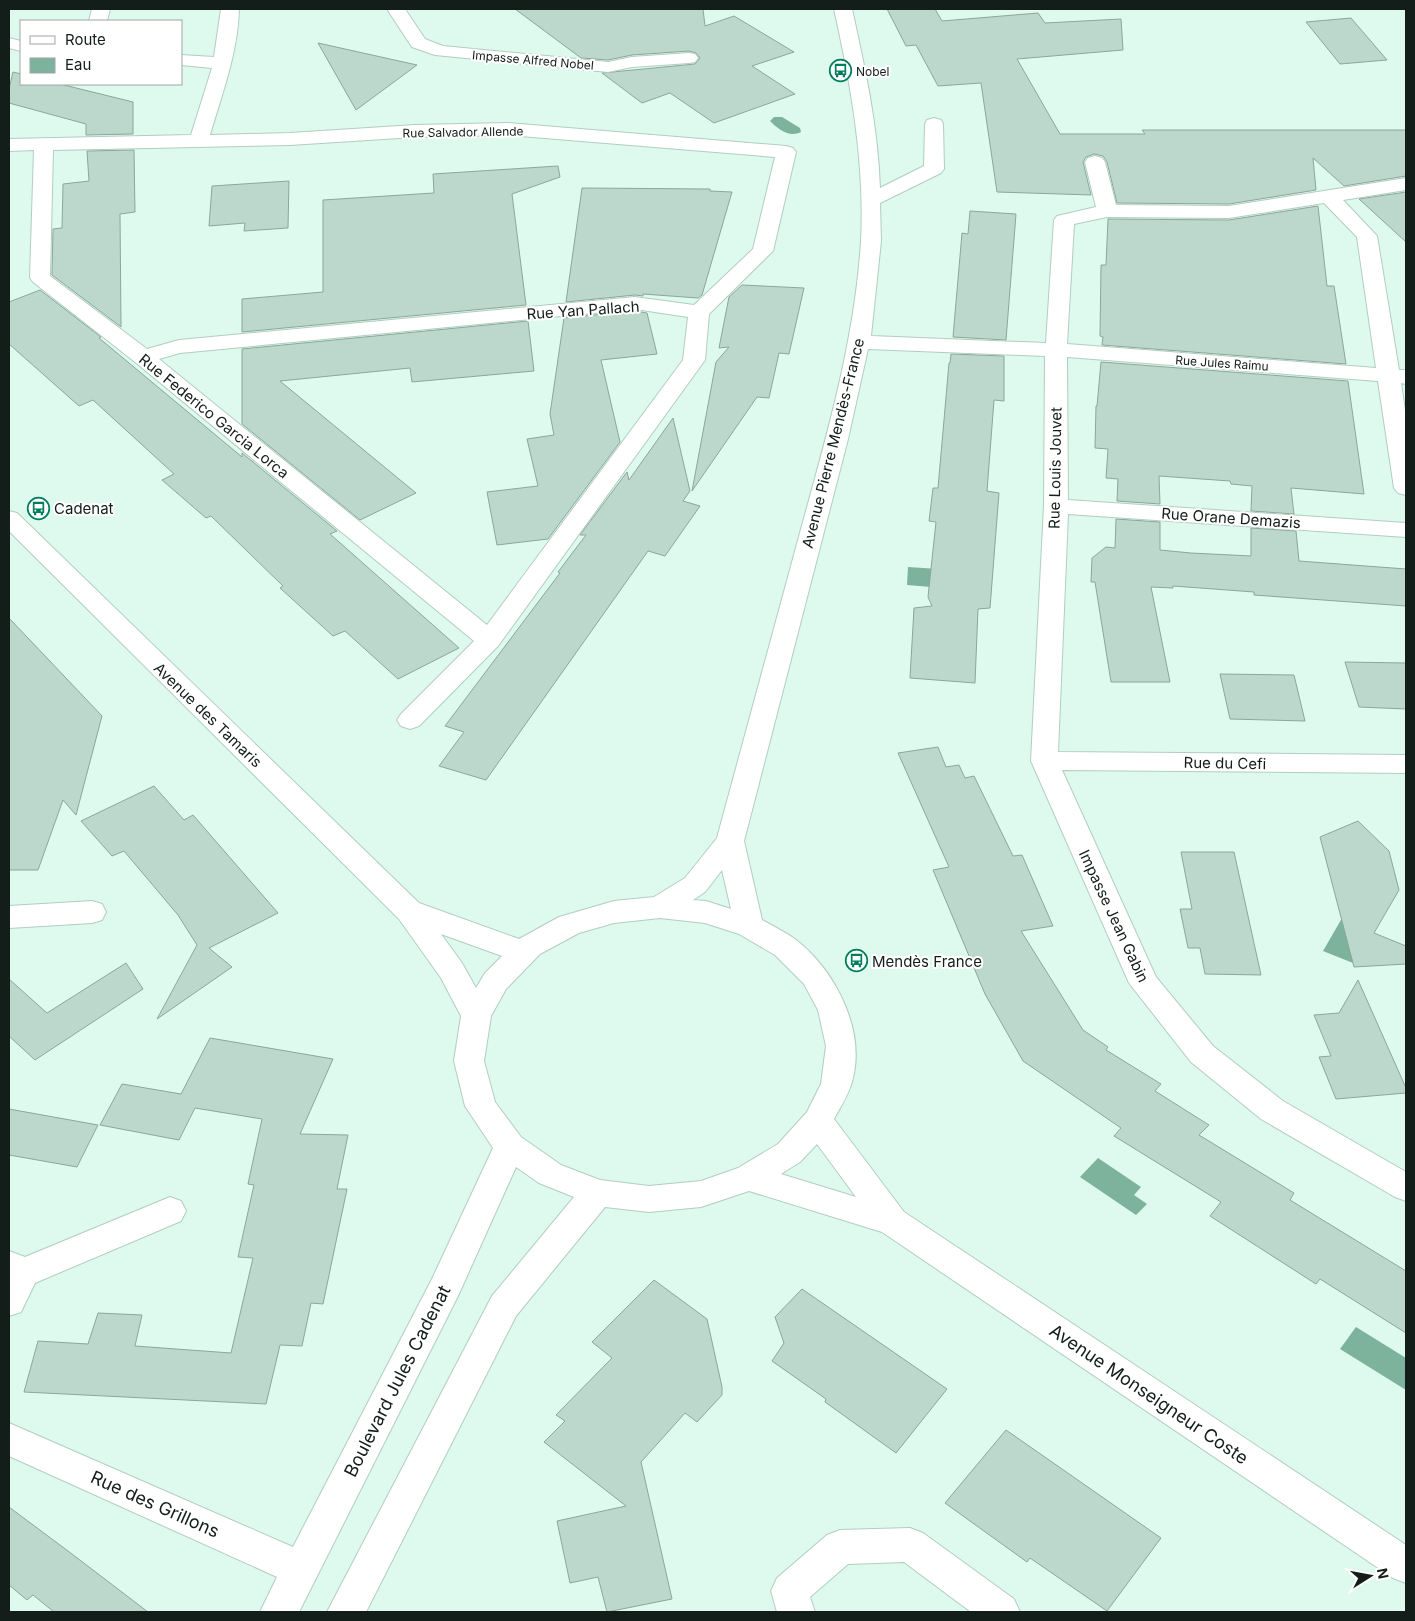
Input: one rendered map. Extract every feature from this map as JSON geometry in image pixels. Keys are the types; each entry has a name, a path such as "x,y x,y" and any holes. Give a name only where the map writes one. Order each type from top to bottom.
{"street":[{"path":"198,142 222,63 230,20 230,9"},
{"name":"Impasse Alfred Nobel","path":"396,9 418,43 441,51 608,67 632,62 689,58"},
{"name":"Avenue Pierre Mendès-France","path":"660,907 695,885 730,841 836,439 859,342 871,241 869,150 863,105 846,16 843,9"},
{"path":"182,60 222,63"},
{"path":"870,200 934,169 934,124"},
{"name":"Rue Salvador Allende","path":"9,145 198,142 507,129 786,152 763,251 699,312"},
{"name":"Rue Federico Garcia Lorca","path":"44,144 40,278 143,357 489,640"},
{"path":"1095,162 1107,211"},
{"name":"Rue Louis Jouvet","path":"1044,761 1056,506 1056,350 1064,220 1107,211 1229,212 1406,184"},
{"path":"1329,197 1367,236 1397,376 1406,488"},
{"name":"Rue Yan Pallach","path":"143,357 179,347 635,303 699,312"},
{"path":"410,720 489,640 694,360 699,312"},
{"name":"Rue Jules Raimu","path":"859,342 1056,350 1397,376"},
{"name":"Rue Orane Demazis","path":"1056,506 1406,530"},
{"name":"Avenue des Tamaris","path":"9,518 409,911 452,971 476,1016"},
{"name":"Rue du Cefi","path":"1044,761 1406,764"},
{"name":"Impasse Jean Gabin","path":"1044,761 1144,983 1202,1054 1272,1110 1406,1188"},
{"name":"Avenue Pierre Mendès-France","path":"730,841 749,926"},
{"path":"660,907 706,912 749,926 785,948 814,976 833,1009 841,1046 836,1084 818,1121 789,1153 748,1178 701,1194 649,1199 598,1193 550,1174 510,1146 481,1106 469,1061 476,1016 495,981 524,952 570,925 614,912 660,907"},
{"name":"Avenue des Tamaris","path":"409,911 524,952"},
{"path":"9,917 92,912"},
{"name":"Avenue Monseigneur Coste","path":"818,1121 892,1222"},
{"name":"Boulevard Jules Cadenat","path":"279,1612 446,1286 510,1146"},
{"name":"Avenue Monseigneur Coste","path":"748,1178 892,1222 1406,1566"},
{"path":"346,1612 504,1306 598,1193"},
{"path":"13,1280 170,1211"},
{"name":"Rue des Grillons","path":"9,1439 301,1569"},
{"path":"796,1612 790,1591 840,1547 910,1545 1001,1612"}],"water":[{"path":"774,117 782,117 800,128 801,132 792,134 784,132 770,121"},
{"path":"908,567 968,571 967,590 907,585"},
{"path":"1345,913 1374,926 1353,963 1323,951"},
{"path":"1098,1158 1141,1187 1134,1195 1147,1204 1136,1215 1080,1177"},
{"path":"1356,1327 1406,1358 1406,1390 1340,1349"}],"building":[{"path":"515,9 703,9 705,26 734,16 794,52 752,66 795,94 714,123 670,93 642,103 602,73 695,64 700,58 696,53 689,51 632,55 608,60 581,58"},
{"path":"887,9 935,9 942,21 1038,13 1045,23 1121,19 1123,50 1017,59 1060,134 1145,134 1142,130 1406,130 1406,176 1344,186 1313,158 1316,190 1229,204 1117,203 1107,162 1103,156 1094,154 1086,157 1083,162 1091,195 997,192 981,83 938,86 916,45 906,46"},
{"path":"1351,18 1387,60 1340,64 1306,22"},
{"path":"318,43 417,65 356,110"},
{"path":"13,72 20,74 20,85 64,85 133,102 133,134 86,135 86,124 9,103 9,89"},
{"path":"134,150 135,212 120,214 121,327 52,275 53,229 62,228 63,184 89,181 87,151"},
{"path":"558,166 560,177 512,194 526,305 242,332 242,299 323,292 323,200 434,193 433,174"},
{"path":"289,181 288,228 244,231 245,223 209,226 212,186"},
{"path":"582,188 710,189 710,191 732,192 702,295 698,298 643,294 643,296 635,295 566,302"},
{"path":"1406,192 1406,242 1359,199"},
{"path":"1318,206 1327,286 1334,286 1346,364 1102,345 1103,337 1100,336 1101,265 1106,265 1108,219 1229,220"},
{"path":"970,211 1016,214 1006,340 953,337 962,233 968,234"},
{"path":"742,285 804,288 789,354 779,353 769,398 757,397 692,491 716,362 729,347 719,348 729,297"},
{"path":"40,290 101,337 99,338 242,457 242,453 337,531 330,534 459,648 398,679 345,631 333,636 280,588 283,586 211,516 206,518 162,480 174,474 93,400 79,406 9,344 9,302"},
{"path":"635,311 647,313 657,354 601,360 620,442 548,539 497,545 487,492 538,486 527,439 554,435 550,414 564,318"},
{"path":"528,321 534,371 412,382 410,368 280,381 416,493 360,520 242,424 242,349"},
{"path":"951,354 1004,356 1004,401 994,400 987,491 999,493 990,608 978,609 975,683 910,678 914,608 932,606 928,597 936,522 929,521 933,488 938,488"},
{"path":"1101,362 1348,381 1364,494 1291,488 1294,514 1251,511 1252,486 1231,484 1230,481 1159,476 1160,504 1117,501 1118,479 1106,478 1108,449 1095,448 1096,406"},
{"path":"673,418 690,491 683,501 700,506 665,556 648,551 486,780 439,766 464,732 445,726 560,573 558,572 586,535 580,535 627,472 629,480"},
{"path":"1116,519 1160,522 1160,550 1191,553 1251,556 1251,528 1296,531 1299,561 1406,569 1406,606 1254,595 1254,592 1173,586 1173,588 1151,587 1170,682 1111,682 1095,582 1091,582 1092,558 1106,547 1115,548"},
{"path":"9,618 102,716 76,815 63,800 38,870 9,870"},
{"path":"1345,662 1406,663 1406,709 1359,707"},
{"path":"1220,674 1294,675 1305,721 1230,719"},
{"path":"938,747 946,767 959,765 965,778 974,776 1013,856 1022,855 1053,926 1021,931 1083,1030 1108,1047 1106,1050 1161,1084 1155,1091 1209,1125 1199,1135 1294,1193 1290,1200 1406,1271 1406,1333 1320,1279 1316,1284 1210,1216 1221,1202 1114,1136 1121,1128 1023,1061 985,994 933,870 949,867 898,753"},
{"path":"154,786 184,820 193,815 278,913 209,948 232,967 157,1019 197,945 178,915 124,851 112,856 81,821"},
{"path":"1358,821 1389,851 1399,890 1374,933 1406,946 1406,964 1354,967 1320,837"},
{"path":"1181,852 1234,852 1261,975 1205,974 1200,948 1188,948 1180,909 1192,909"},
{"path":"126,963 143,989 35,1060 9,1036 9,979 47,1013"},
{"path":"1358,980 1406,1088 1406,1093 1336,1099 1319,1057 1331,1056 1314,1015 1339,1013"},
{"path":"210,1038 333,1059 300,1134 348,1135 337,1189 347,1189 323,1304 311,1303 302,1346 280,1345 266,1404 24,1392 38,1341 88,1344 98,1313 142,1315 135,1346 231,1353 253,1258 238,1257 254,1185 248,1184 262,1119 195,1108 179,1140 100,1125 122,1084 181,1094"},
{"path":"9,1109 98,1125 77,1167 9,1155"},
{"path":"654,1280 707,1319 722,1387 722,1395 697,1422 685,1413 641,1462 672,1599 607,1612 598,1577 570,1583 557,1521 626,1506 544,1442 565,1421 556,1415 612,1358 592,1342"},
{"path":"802,1289 947,1389 896,1453 825,1402 826,1399 772,1361 784,1343 775,1317"},
{"path":"1006,1430 1161,1538 1107,1611 1030,1558 1027,1562 945,1503"},
{"path":"9,1507 148,1612 54,1612 33,1595 27,1600 9,1585"}],"place":[{"name":"Nobel","path":"840,71"},
{"name":"Cadenat","path":"38,508"},
{"name":"Mendès France","path":"856,961"}]}
